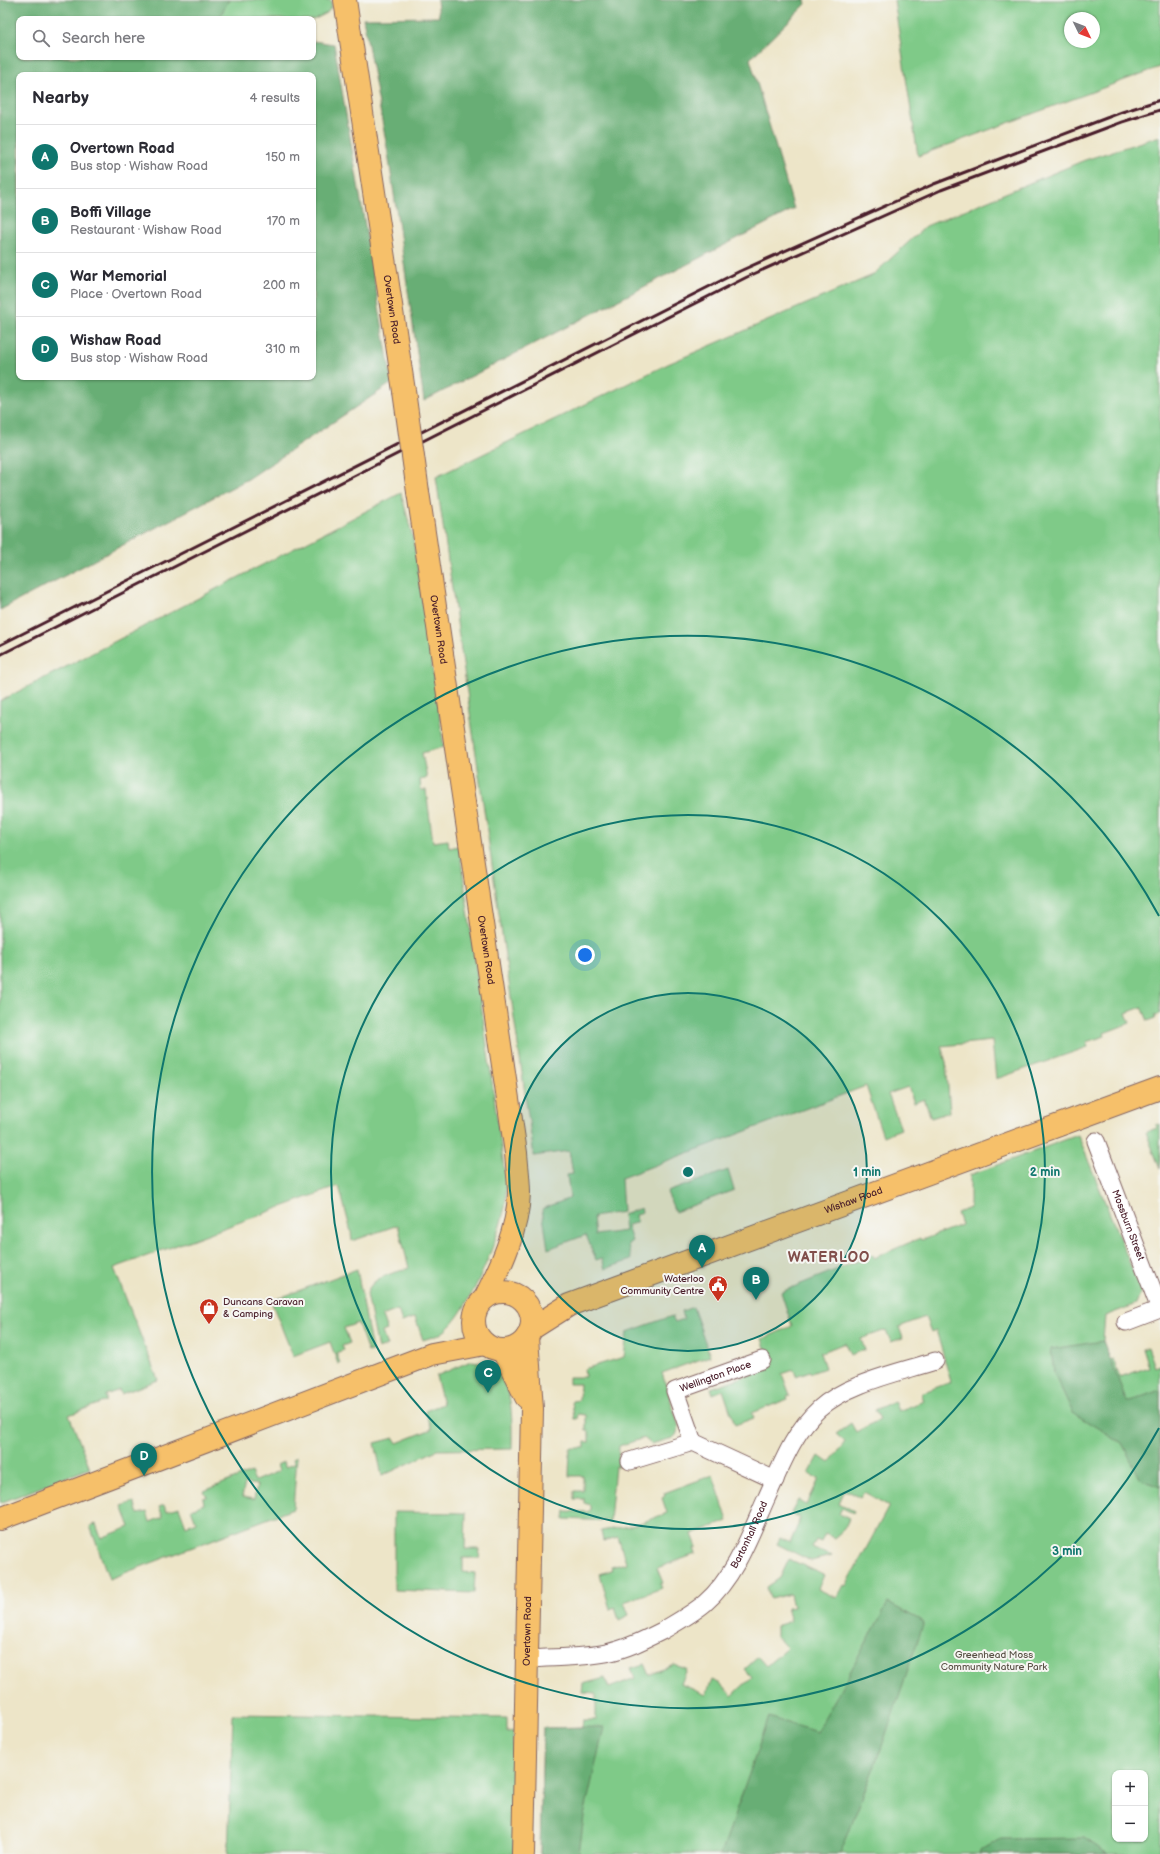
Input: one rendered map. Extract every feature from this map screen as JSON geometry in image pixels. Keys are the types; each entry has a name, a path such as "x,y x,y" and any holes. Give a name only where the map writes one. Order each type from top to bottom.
{"main road":[{"name":"Overtown Road","path":"345,0 516,1154 519,1194 512,1234 504,1259 485,1298"},
{"name":"Wishaw Road","path":"529,1333 569,1306 1160,1088"},
{"path":"0,1519 435,1353 494,1348 512,1349 521,1345 529,1333 532,1319 530,1310 518,1296 504,1259"},
{"path":"435,1353 473,1320 479,1304 485,1298 500,1292 518,1296"},
{"name":"Wishaw Road","path":"518,1296 548,1304 569,1306"},
{"path":"473,1320 478,1337 494,1348"},
{"name":"Overtown Road","path":"523,1854 532,1409 529,1333"},
{"name":"Overtown Road","path":"494,1348 532,1409"}],"street":[{"name":"Mossburn Street","path":"1096,1141 1160,1309"},
{"path":"1126,1322 1160,1309"},
{"name":"Wellington Place","path":"693,1442 675,1390 762,1360"},
{"name":"Bartonhall Road","path":"528,1659 587,1655 620,1650 640,1643 691,1613 720,1587 729,1574 750,1535 800,1430 819,1409 843,1391 935,1361"},
{"path":"630,1461 693,1442 775,1480"}],"green space":[{"path":"0,0 229,0 220,16 16,16 16,60 316,60 316,41 334,44 392,383 248,479 0,610"},
{"path":"229,0 331,0 332,6 327,13 316,18 316,16 220,16"},
{"path":"437,0 805,0 806,4 750,59 794,209 424,401 388,153 363,18 439,17"},
{"path":"894,0 1160,0 1160,67 918,156"},
{"path":"1160,136 1160,1014 1155,1015 1156,1018 1148,1021 1142,1007 1126,1013 1130,1023 1104,1033 1105,1036 1086,1042 1088,1047 996,1079 992,1041 941,1046 946,1062 950,1112 931,1118 924,1099 914,1103 908,1087 888,1094 901,1129 883,1136 866,1086 621,1178 623,1212 593,1217 595,1235 625,1231 623,1215 641,1208 642,1212 635,1215 637,1222 627,1226 632,1241 628,1244 631,1260 605,1269 602,1258 596,1260 586,1235 548,1249 542,1209 570,1198 567,1175 573,1174 569,1151 534,1156 436,477 668,364 873,275 926,226 1085,160"},
{"path":"401,493 413,538 444,747 422,753 427,778 420,780 421,790 426,790 433,842 448,840 449,848 459,846 506,1182 505,1207 489,1256 471,1295 461,1312 450,1326 440,1334 423,1340 415,1317 402,1322 398,1310 382,1316 387,1330 382,1332 387,1346 378,1349 367,1294 369,1288 378,1279 384,1276 409,1268 398,1225 352,1241 339,1186 114,1268 158,1380 121,1394 119,1390 106,1395 106,1401 69,1415 90,1468 0,1503 0,701"},
{"path":"1160,1124 1160,1169 1146,1132 1157,1128 1156,1125"},
{"name":"Greenhead Moss Community Nature Park","path":"1078,1135 1141,1291 1136,1304 1105,1316 1103,1341 1110,1360 1113,1359 1120,1377 1149,1367 1143,1349 1148,1347 1155,1367 1160,1365 1160,1854 540,1854 543,1728 582,1727 583,1720 596,1720 596,1693 582,1692 583,1684 605,1678 609,1688 635,1678 631,1668 644,1664 649,1675 674,1665 687,1669 681,1684 706,1695 712,1680 721,1684 732,1696 752,1677 745,1669 758,1657 766,1666 787,1648 776,1636 776,1626 791,1621 787,1608 793,1607 790,1594 770,1599 767,1587 780,1578 789,1559 824,1575 818,1589 837,1598 844,1585 846,1586 889,1506 864,1492 860,1498 845,1490 839,1503 854,1511 853,1513 842,1508 839,1514 849,1519 844,1529 834,1538 825,1534 821,1542 816,1540 812,1547 831,1556 811,1561 777,1544 780,1538 790,1543 801,1518 791,1513 798,1500 807,1504 819,1479 809,1474 819,1456 829,1463 845,1442 836,1434 851,1423 856,1432 880,1419 875,1410 894,1401 898,1411 924,1401 921,1393 951,1382 936,1330 931,1332 925,1317 899,1327 903,1338 891,1342 886,1330 861,1339 865,1350 850,1355 845,1343 820,1353 825,1368 796,1376 794,1370 782,1374 790,1395 787,1396 788,1399 752,1413 754,1418 735,1425 723,1390 713,1394 711,1388 772,1367 762,1339 792,1326 781,1292 870,1256 873,1255 874,1258 920,1238 921,1240 961,1225 957,1213 970,1208 970,1175"},
{"path":"728,1170 734,1190 675,1212 667,1192"},
{"path":"357,1269 372,1351 368,1352 358,1323 344,1328 350,1343 342,1346 344,1350 336,1353 340,1363 338,1364 330,1342 293,1356 271,1301"},
{"path":"693,1307 710,1356 662,1373 679,1427 676,1435 673,1438 651,1444 644,1438 619,1446 618,1466 615,1466 610,1521 564,1519 565,1511 587,1512 590,1510 590,1505 584,1503 584,1499 574,1499 574,1491 583,1491 583,1476 569,1476 570,1448 585,1448 585,1442 589,1442 589,1431 586,1431 586,1415 578,1414 577,1419 574,1419 572,1401 579,1400 580,1384 569,1384 569,1377 585,1377 584,1369 624,1357 627,1332 672,1316 675,1322 684,1319 682,1311"},
{"path":"1103,1341 1127,1402 1160,1390 1160,1487 1141,1480 1122,1443 1073,1413 1054,1373 1051,1349"},
{"path":"471,1361 492,1365 501,1375 506,1384 511,1406 512,1449 437,1450 382,1476 375,1443 394,1438 397,1443 432,1429 425,1411 443,1404 436,1376"},
{"path":"297,1457 293,1509 109,1579 90,1526 96,1524 101,1538 130,1527 122,1506 134,1502 138,1514 147,1512 150,1522 163,1517 159,1507 164,1505 167,1511 179,1507 186,1526 196,1522 191,1509 204,1504 203,1498 207,1497 204,1491 251,1472 255,1481 279,1471 277,1465 283,1462 285,1467 295,1464 293,1459","holes":["245,1483 257,1485 254,1499 242,1497"]},
{"path":"713,1475 728,1521 692,1534 697,1547 694,1548 696,1554 657,1568 663,1583 660,1584 662,1588 624,1602 629,1615 619,1620 615,1607 610,1609 600,1574 612,1570 611,1567 626,1563 618,1537 603,1541 601,1531 635,1525 667,1513 662,1498 665,1496 664,1493"},
{"path":"394,1512 466,1513 465,1549 480,1549 479,1558 463,1558 463,1572 475,1573 474,1593 394,1590"},
{"path":"888,1603 924,1622 880,1752 840,1854 721,1854 769,1717 817,1732"},
{"path":"233,1714 507,1718 507,1732 513,1731 514,1854 228,1854"},
{"path":"604,1727 584,1816 579,1854 540,1854 543,1728"},
{"path":"1084,1838 1108,1854 980,1854 981,1851 1001,1839"}],"railway":[{"path":"0,645 740,271 934,184 1122,112 1160,100"},
{"path":"0,655 747,277 941,190 1122,122 1160,110"}],"place":[{"name":"Overtown Road","path":"702,1268"},
{"name":"Boffi Village","path":"756,1300"},
{"name":"Waterloo Community Centre","path":"718,1302"},
{"name":"Duncans Caravan & Camping","path":"209,1325"},
{"name":"War Memorial","path":"488,1393"},
{"name":"Wishaw Road","path":"144,1476"}],"district":[{"name":"WATERLOO","path":"829,1257"}]}
